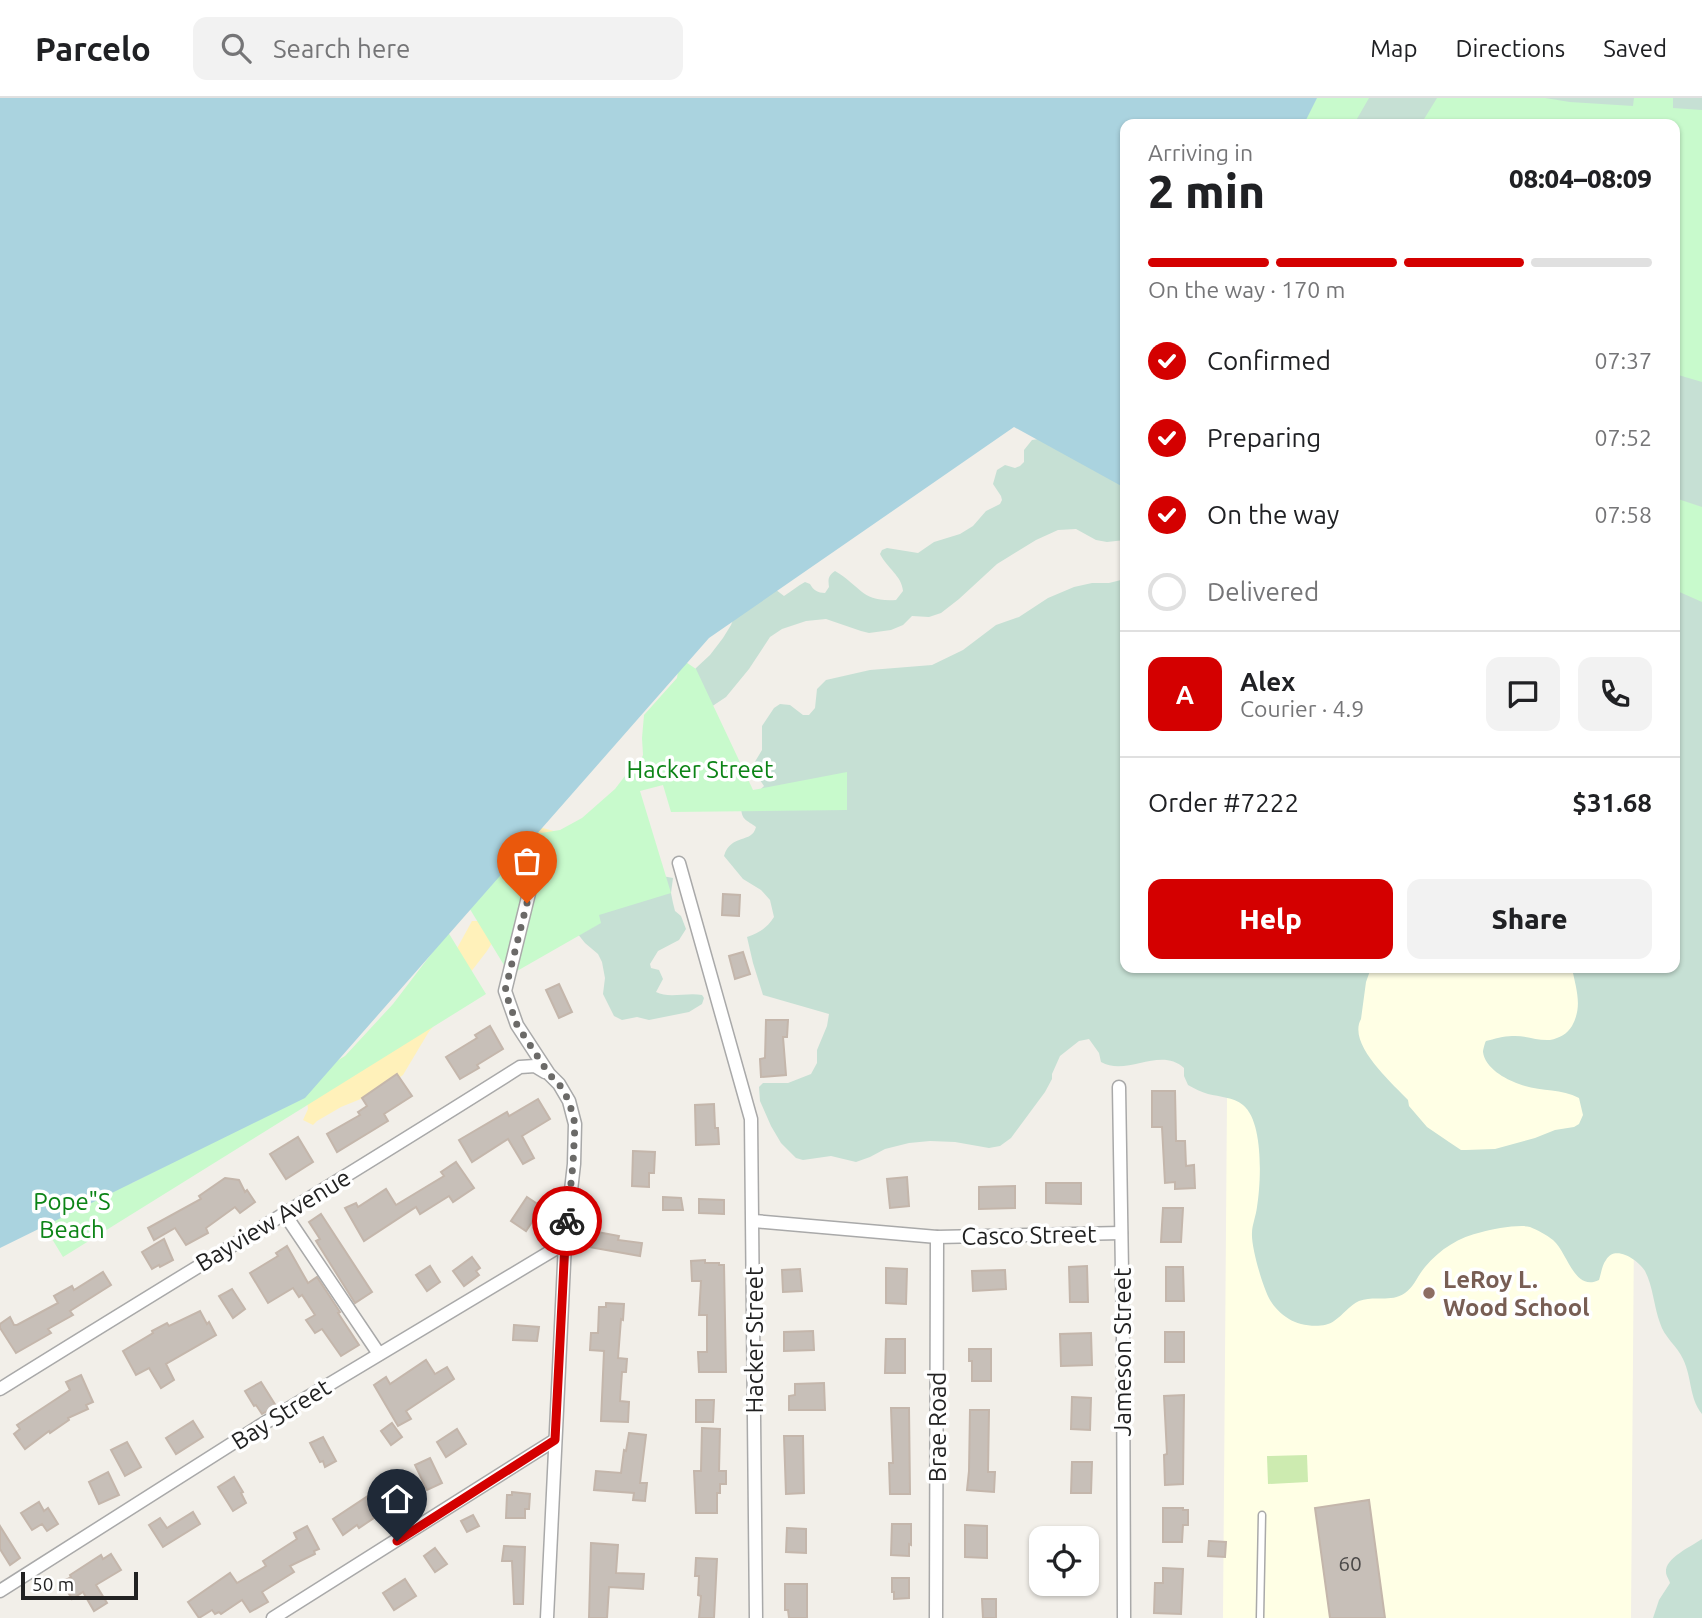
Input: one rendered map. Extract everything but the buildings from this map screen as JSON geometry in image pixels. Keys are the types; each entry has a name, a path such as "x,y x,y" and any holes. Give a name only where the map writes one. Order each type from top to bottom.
{"street":[{"name":"Hacker Street","path":"679,863 751,1119 756,1618"},
{"path":"532,881 505,991 517,1025 569,1101 575,1124 565,1243 547,1618"},
{"name":"Bayview Avenue","path":"0,1389 201,1263 379,1157 520,1067 535,1066 549,1074"},
{"name":"Jameson Street","path":"1119,1087 1124,1618"},
{"path":"284,1213 379,1354"},
{"name":"Casco Street","path":"754,1221 937,1237 1121,1233"},
{"name":"Brae Road","path":"936,1618 937,1237"},
{"name":"Bay Street","path":"0,1591 258,1427 565,1243"},
{"path":"273,1618 555,1440"}],"lane":[{"path":"1260,1618 1262,1515"}],"shaded area":[{"path":"1263,98 1702,98 1702,1414 1695,1401 1683,1359 1662,1328 1650,1283 1642,1267 1632,1258 1615,1253 1605,1262 1599,1280 1583,1281 1553,1240 1526,1226 1474,1234 1458,1241 1431,1261 1405,1293 1394,1298 1359,1301 1329,1323 1305,1325 1286,1317 1267,1294 1253,1248 1252,1230 1260,1169 1258,1138 1250,1113 1235,1100 1205,1093 1188,1085 1184,1068 1175,1062 1154,1060 1111,1066 1101,1062 1099,1053 1089,1039 1079,1041 1060,1056 1045,1092 1011,1138 1000,1146 989,1148 930,1141 909,1143 885,1149 856,1162 831,1156 803,1160 796,1158 781,1143 760,1101 759,1087 763,1083 788,1083 811,1074 817,1063 817,1050 829,1014 763,995 747,937 762,930 774,917 770,900 761,890 743,879 724,856 731,844 750,835 756,827 744,818 741,808 764,786 753,765 762,750 762,726 774,708 780,704 790,705 803,715 809,715 815,708 817,689 826,680 870,670 932,665 963,650 996,625 1019,617 1048,598 1092,583 1120,580 1120,973 1369,973 1358,1029 1366,1051 1427,1127 1461,1150 1466,1150 1495,1149 1555,1130 1574,1127 1579,1124 1583,1115 1579,1098 1527,1086 1497,1072 1485,1058 1483,1052 1486,1041 1512,1036 1540,1040 1560,1037 1572,1026 1577,1011 1578,997 1573,973 1680,973 1680,119 1239,119"},
{"path":"1120,428 1120,541 1096,540 1076,529 1058,530 997,564 941,613 929,617 912,616 903,625 891,630 869,633 826,619 806,621 782,629 770,637 726,697 711,707 675,696 723,638 740,603 767,583 784,596 805,582 816,591 825,593 829,587 830,576 835,571 868,596 896,600 903,591 902,586 880,554 882,550 887,548 918,553 934,542 960,534 973,526 986,511 1000,504 1002,500 993,484 997,470 1005,465 1015,468 1020,466 1024,462 1024,450 1032,440"},
{"path":"657,875 673,878 671,893 675,911 681,916 686,929 679,940 658,951 650,964 651,968 659,970 663,979 656,992 667,995 702,995 704,998 702,1004 689,1012 649,1020 637,1017 622,1020 614,1016 603,994 605,978 598,954 573,928"},
{"name":"LeRoy L. Wood School","path":"1228,973 1636,973 1631,1618 1223,1618"},
{"path":"1702,1539 1702,1618 1653,1618 1659,1600 1670,1583 1666,1572 1670,1562"}],"green space":[{"path":"1230,98 1369,98 1357,119 1221,119"},
{"path":"1437,98 1545,98 1633,106 1634,98 1673,98 1673,108 1702,110 1702,382 1680,375 1680,119 1424,119"},
{"path":"1680,500 1702,507 1702,602 1680,592"},
{"path":"680,658 696,669 753,790 847,772 847,810 671,812 663,785 640,791 671,893 599,915 601,923 510,975 448,873 537,832 560,830 582,818 615,789 640,762 643,755 644,715 677,678"},
{"name":"Pope\"S Beach","path":"448,932 486,994 63,1257 29,1201 132,1183 173,1162 345,1056 393,1004"},
{"path":"1307,1455 1308,1482 1268,1484 1267,1456"}],"sand":[{"path":"521,822 568,835 518,901 487,951 428,1033 403,1075 378,1092 341,1107 313,1125 303,1120 308,1109 307,1100 340,1059 348,1055 455,952 472,921 479,921"}],"water":[{"path":"0,98 1317,98 1306,119 1120,119 1120,485 1014,427 709,638 305,1098 0,1248"}],"way so far":[{"path":"527,903 505,991 517,1025 569,1101 575,1124 567,1221"}],"place":[{"name":"LeRoy L. Wood School","path":"1429,1293"}],"route":[{"path":"397,1541 555,1440 567,1221"}]}
